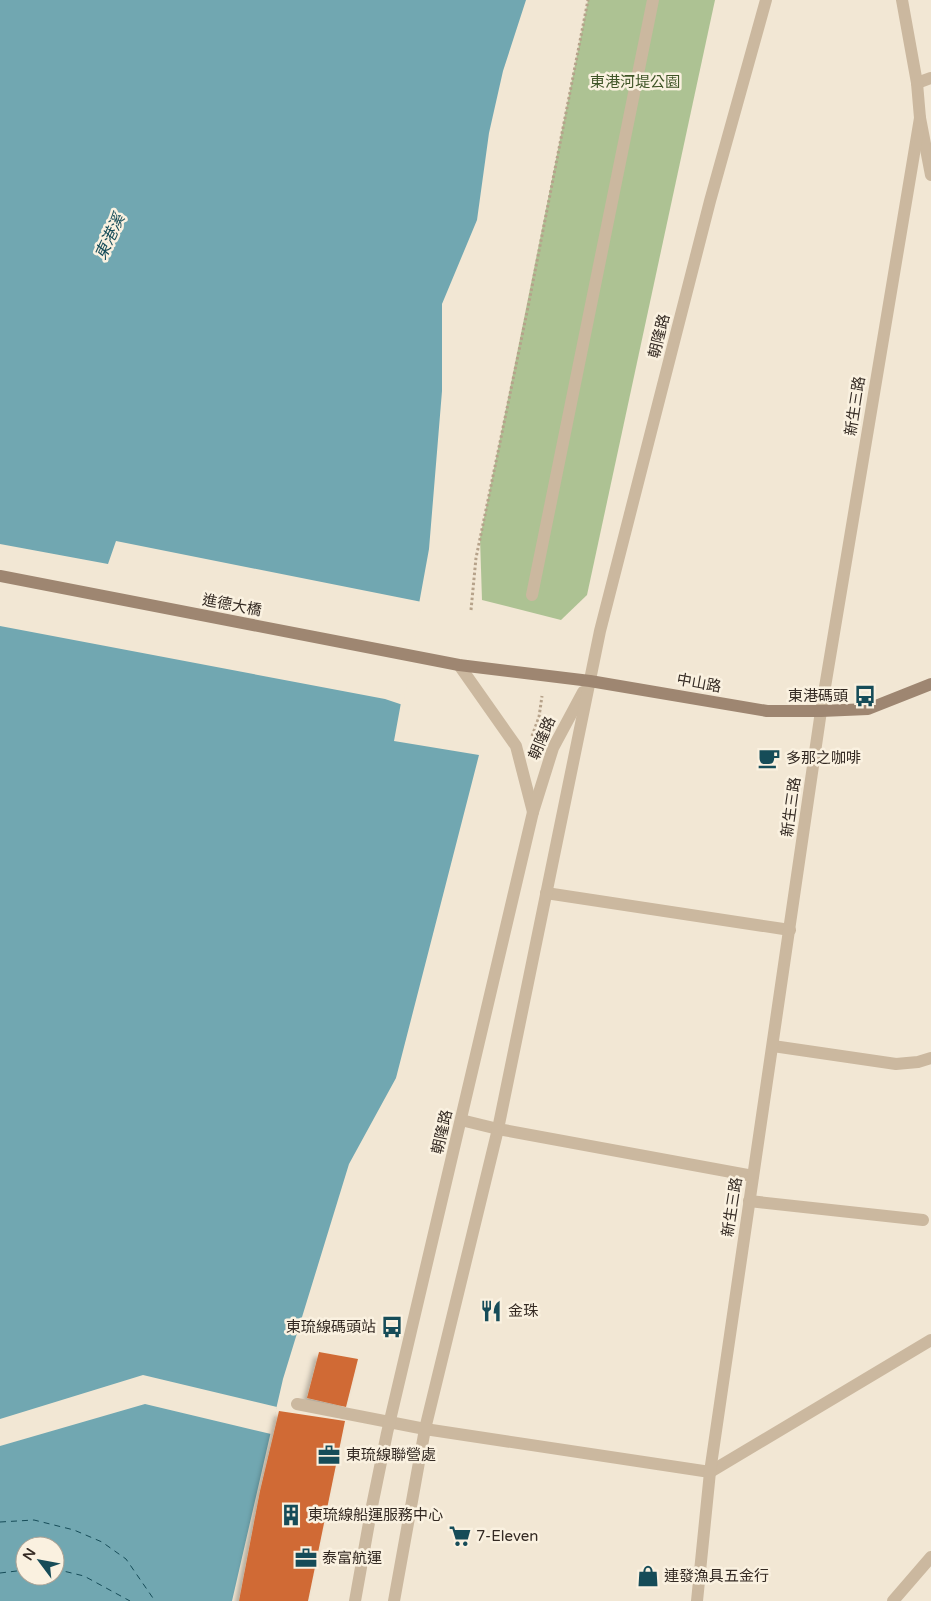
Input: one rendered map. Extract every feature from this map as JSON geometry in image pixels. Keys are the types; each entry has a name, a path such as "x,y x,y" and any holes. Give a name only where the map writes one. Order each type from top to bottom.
{"street":[{"path":"532,595 653,0"},
{"name":"朝隆路","path":"394,1601 425,1429 498,1129 603,621 710,201 766,0"},
{"path":"902,0 917,83 920,118 931,175"},
{"path":"917,83 931,78"},
{"name":"新生三路","path":"697,1601 710,1472 821,711 920,118"},
{"name":"進德大橋","path":"0,576 459,665"},
{"path":"459,665 516,746 534,812"},
{"name":"中山路","path":"459,665 590,681 767,711 868,709 931,684"},
{"name":"朝隆路","path":"355,1601 372,1506 390,1423 534,812 552,748 590,681"},
{"path":"546,893 790,930"},
{"path":"773,1046 896,1064 918,1062 931,1058"},
{"path":"461,1120 498,1129 753,1176"},
{"path":"749,1201 923,1220"},
{"path":"298,1404 425,1429 710,1472 931,1340"},
{"path":"893,1601 931,1557"}],"path":[{"path":"472,610 476,558 528,307 588,0"},
{"path":"531,739 539,717 542,696"}],"green space":[{"name":"東港河堤公園","path":"588,0 715,0 587,595 561,620 482,600 480,538"}],"water":[{"name":"東港溪","path":"0,0 526,0 503,71 489,133 477,220 442,304 442,391 429,549 394,741 479,755 396,1078 349,1164 283,1379 232,1601 0,1601"}],"pier":[{"path":"116,541 422,602 403,705 385,699 0,626 0,544 108,564"},
{"path":"143,1375 277,1407 271,1434 145,1404 0,1446 0,1419"}],"building":[{"path":"319,1352 358,1359 346,1407 307,1398"},
{"name":"東琉線船運服務中心","path":"279,1411 345,1421 308,1601 239,1601 260,1491"}],"ferry route":[{"path":"0,1522 34,1520 74,1530 102,1542 126,1559 155,1601"},
{"path":"0,1573 15,1571"},
{"path":"65,1571 84,1576 130,1601"}],"place":[{"name":"東港碼頭","path":"865,696"},
{"name":"多那之咖啡","path":"769,758"},
{"name":"金珠","path":"491,1311"},
{"name":"東琉線碼頭站","path":"392,1327"},
{"name":"東琉線聯營處","path":"329,1455"},
{"name":"東琉線船運服務中心","path":"291,1515"},
{"name":"7-Eleven","path":"460,1536"},
{"name":"泰富航運","path":"306,1558"},
{"name":"連發漁具五金行","path":"648,1576"}]}
